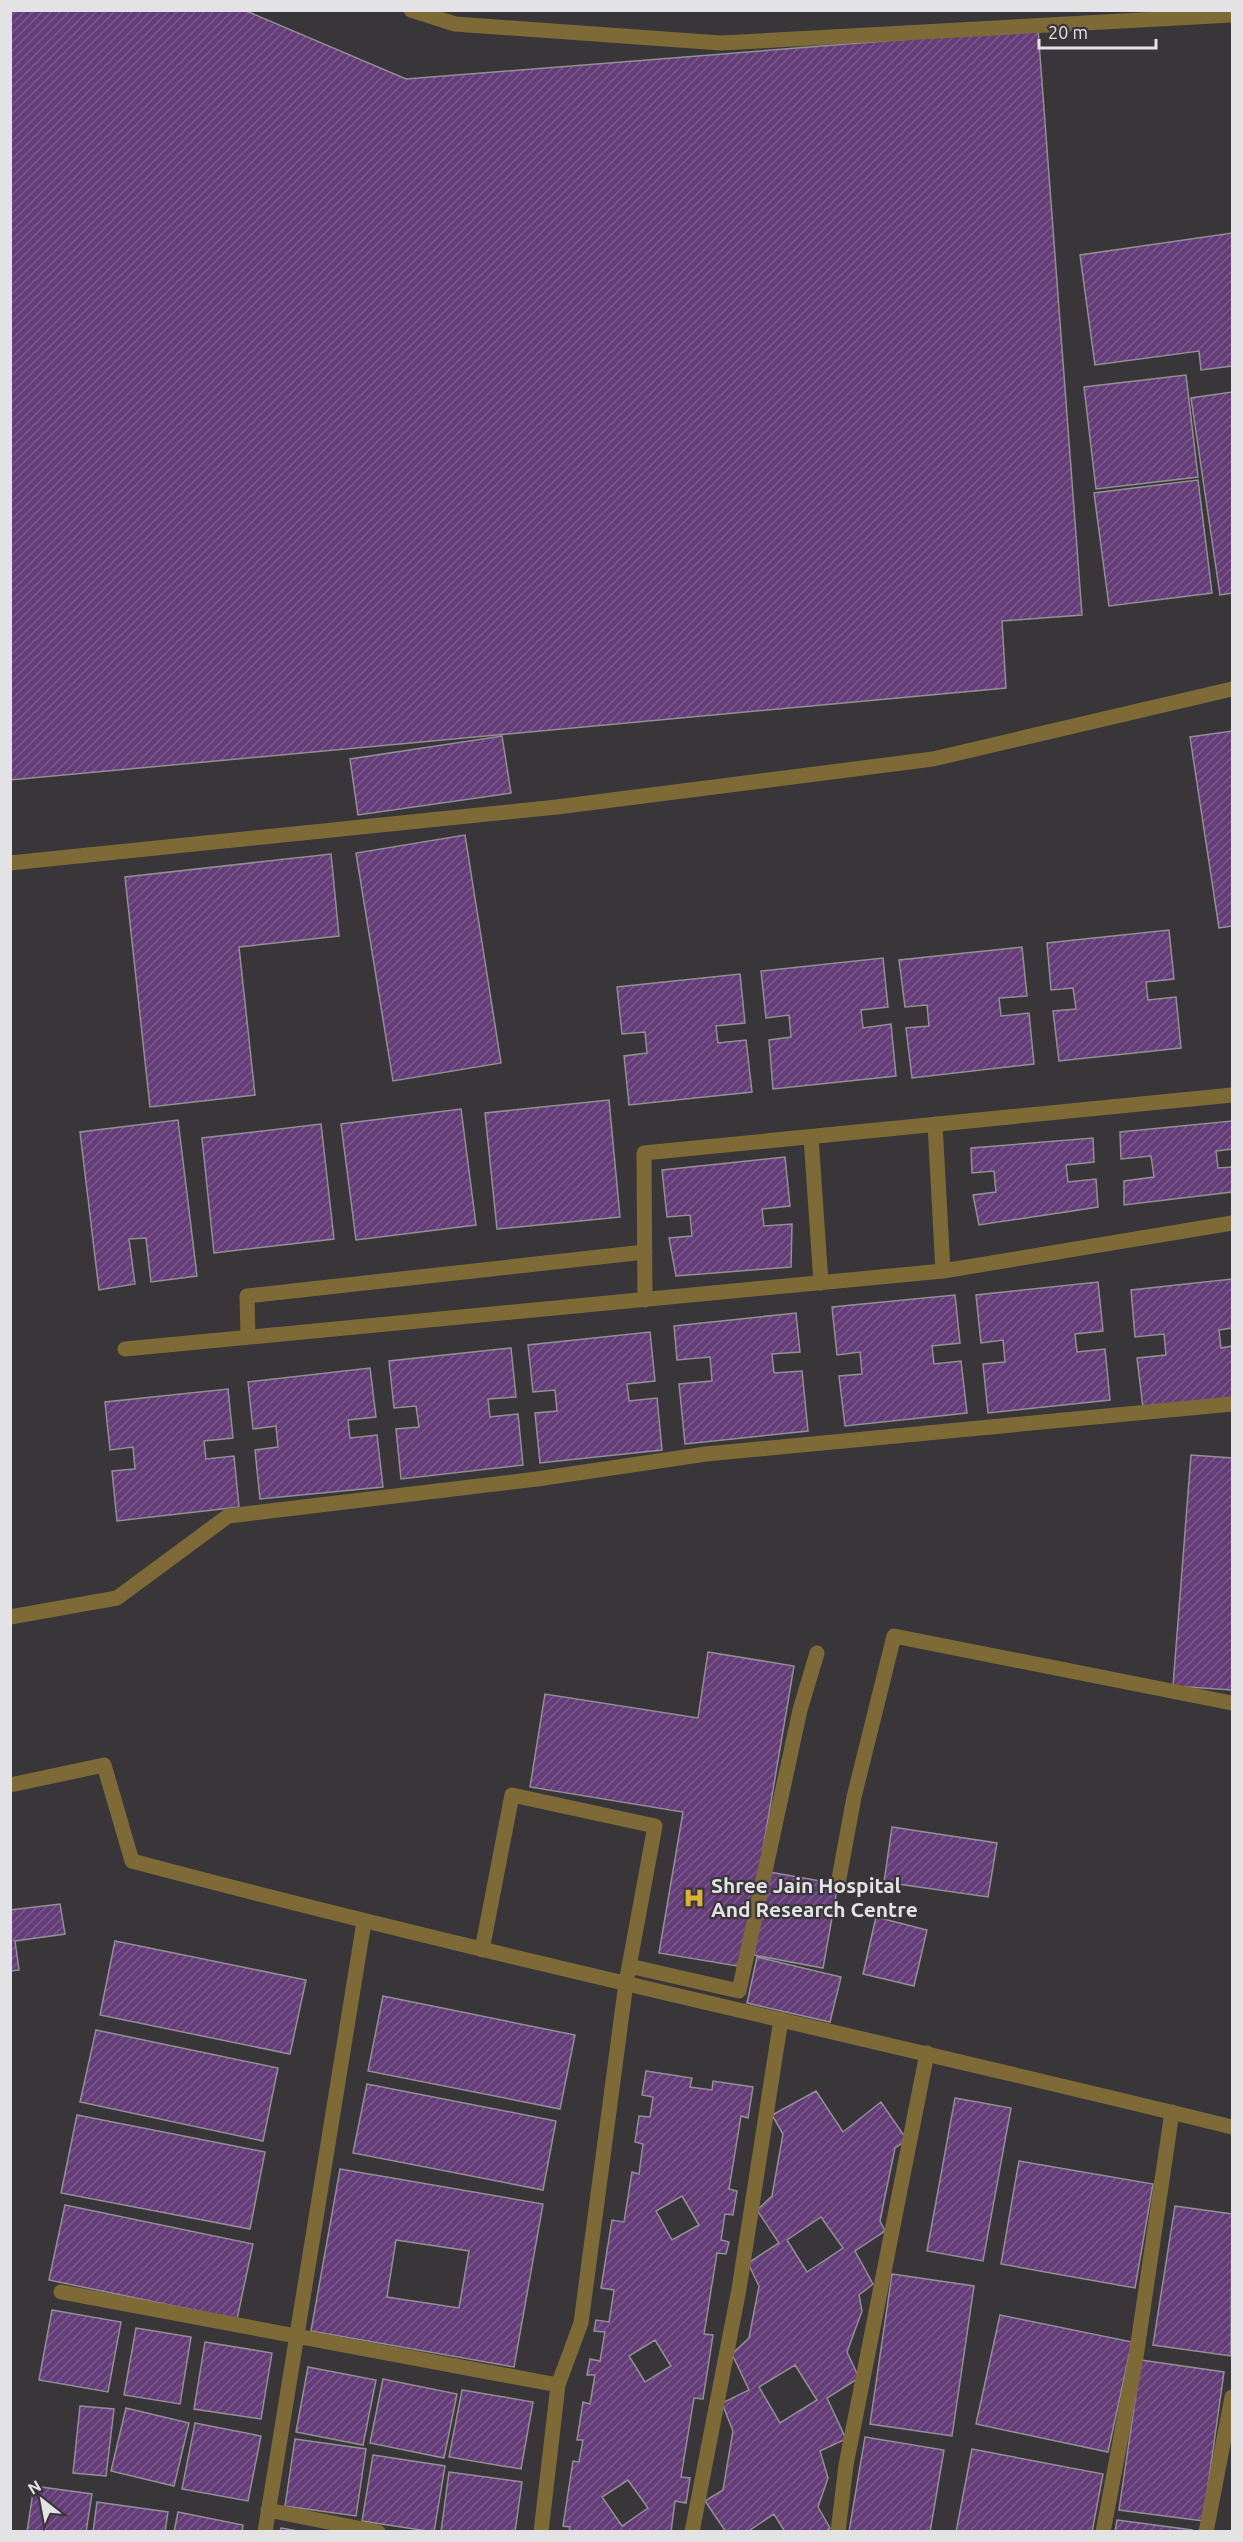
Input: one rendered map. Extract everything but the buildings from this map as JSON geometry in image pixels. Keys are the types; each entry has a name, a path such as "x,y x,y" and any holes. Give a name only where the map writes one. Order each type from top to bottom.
{"street":[{"path":"411,10 454,24 721,43 1233,15"},
{"path":"10,864 557,807 933,759 1233,688"},
{"path":"645,1300 644,1153 1233,1095"},
{"path":"934,1124 943,1271"},
{"path":"811,1137 821,1283"},
{"path":"125,1349 943,1271 1233,1223"},
{"path":"248,1337 247,1296 645,1252"},
{"path":"10,1617 117,1598 228,1516 537,1479 706,1454 1233,1404"},
{"path":"838,1884 855,1797 894,1636 1233,1703"},
{"path":"629,1966 739,1991 757,1897 800,1710 817,1653"},
{"path":"10,1785 104,1765 132,1861 364,1922 1233,2127"},
{"path":"482,1950 512,1795 655,1826 626,1983 581,2323 558,2385 541,2532"},
{"path":"265,2532 364,1922"},
{"path":"692,2532 739,2289 781,2019"},
{"path":"838,2532 846,2465 927,2053"},
{"path":"1103,2532 1136,2357 1172,2112"},
{"path":"61,2292 558,2385"},
{"path":"1206,2532 1233,2397"},
{"path":"268,2510 378,2532"}],"place":[{"name":"Shree Jain Hospital And Research Centre","path":"694,1898"}]}
